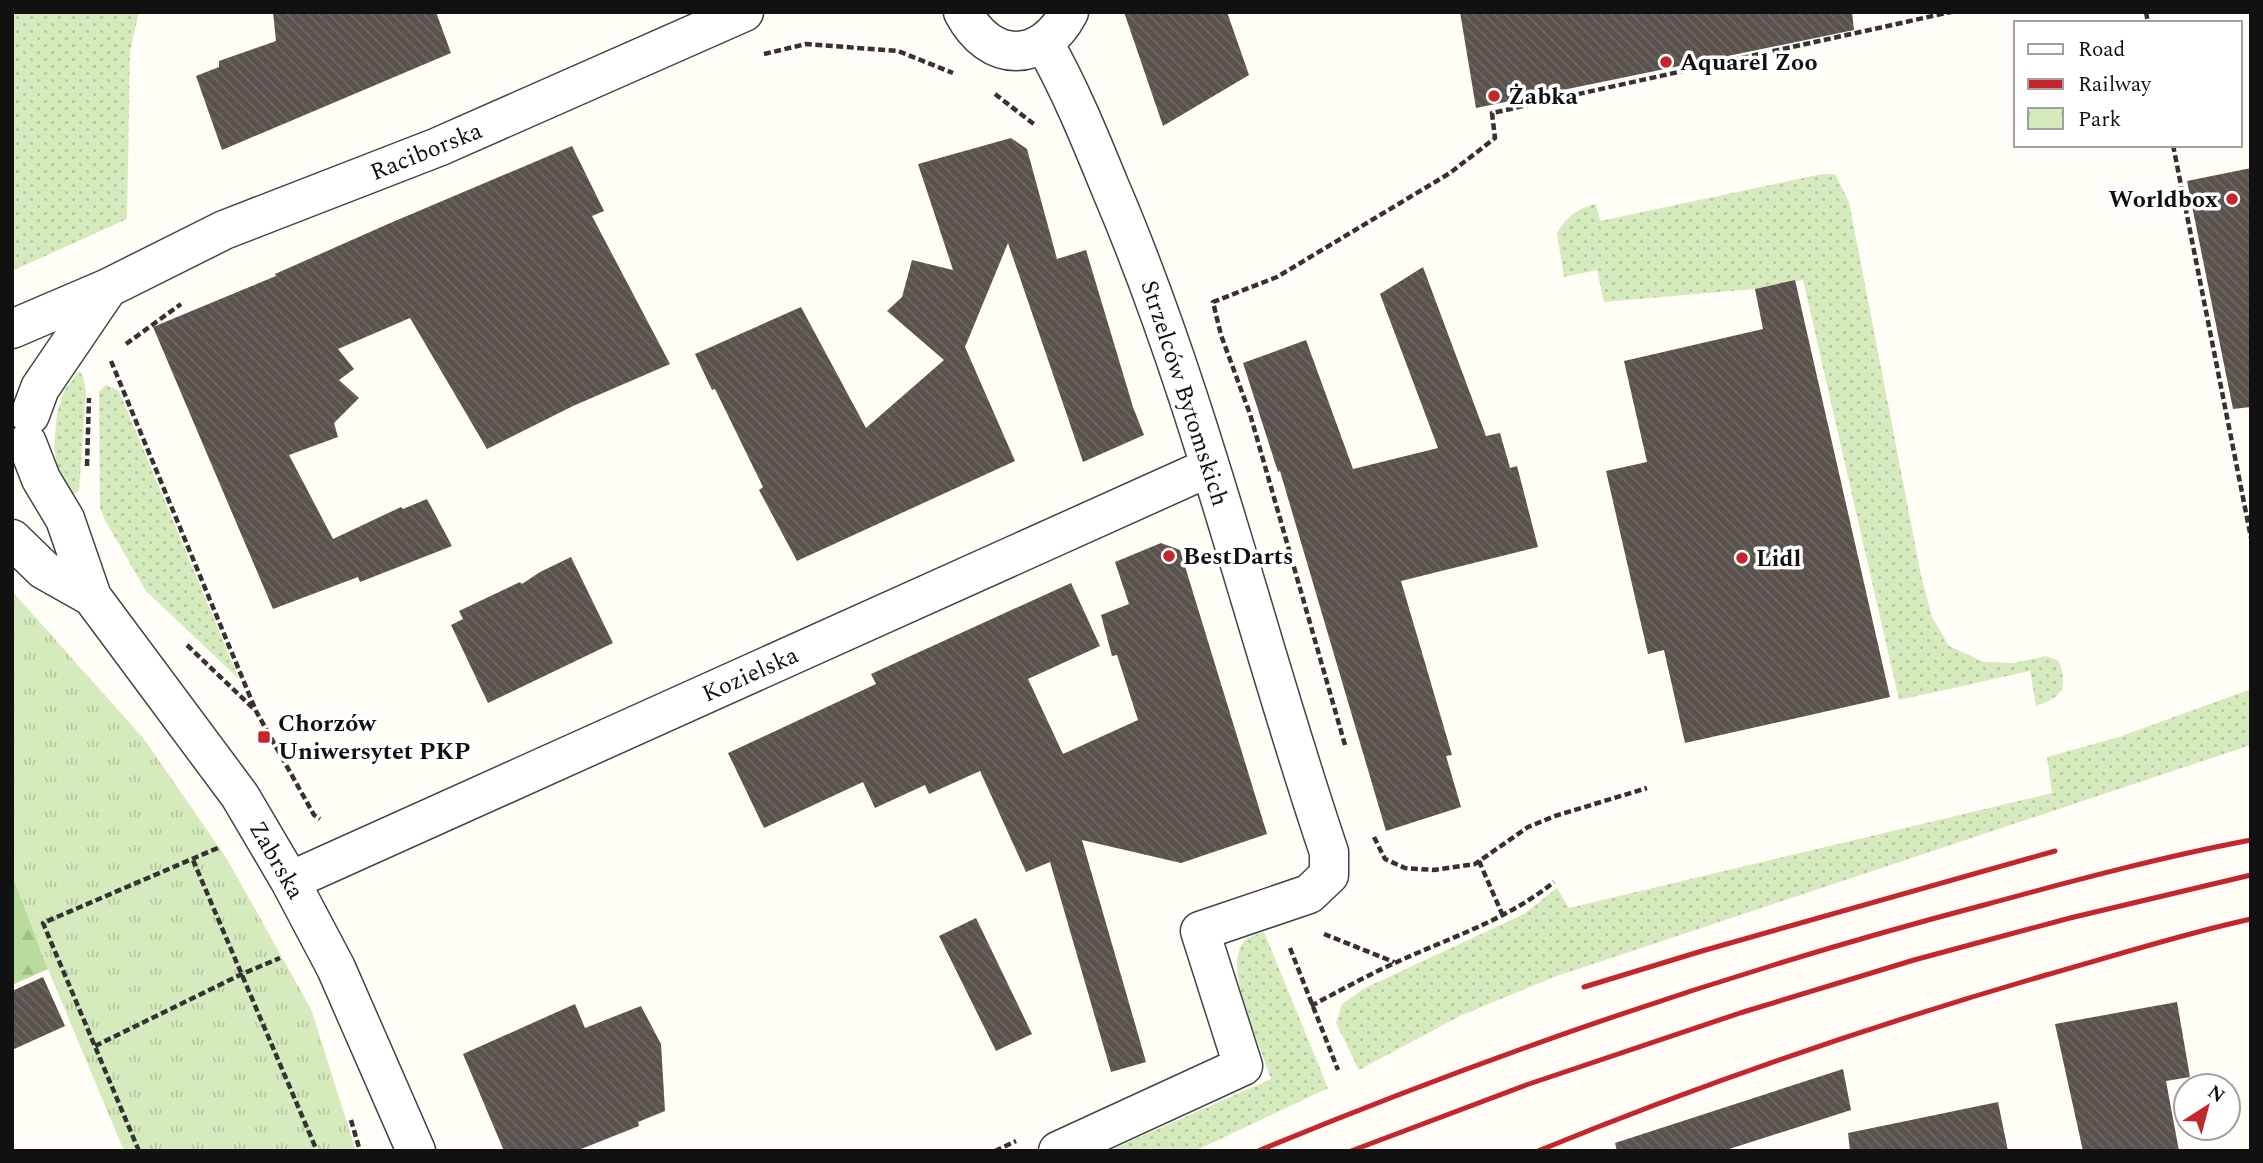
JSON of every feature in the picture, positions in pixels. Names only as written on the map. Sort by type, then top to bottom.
[{"type":"street","name":"Raciborska","points":[[12,329],[108,288],[224,230],[438,148],[744,12]]},
{"type":"street","points":[[963,12],[972,29],[987,43],[1005,50],[1025,50],[1044,43],[1059,30],[1069,12]]},
{"type":"street","name":"Strzelców Bytomskich","points":[[1044,43],[1075,104],[1142,262],[1210,467],[1329,852],[1329,876],[1309,894],[1200,931],[1242,1066],[1058,1151]]},
{"type":"street","name":"Raciborska","points":[[23,444],[40,388],[108,288]]},
{"type":"street","name":"Zabrska","points":[[12,378],[21,389],[23,444],[65,519],[92,597],[240,796],[290,881],[337,968],[416,1151]]},
{"type":"street","name":"Kozielska","points":[[290,881],[1210,467]]},
{"type":"street","name":"Zabrska","points":[[12,539],[44,570],[92,597]]},
{"type":"path","points":[[1345,747],[1250,414],[1213,302],[1277,277],[1450,173],[1495,138],[1492,113],[1951,12]]},
{"type":"path","points":[[759,55],[806,44],[898,51],[956,74]]},
{"type":"path","points":[[989,90],[1038,127]]},
{"type":"path","points":[[2173,147],[2251,538]]},
{"type":"path","points":[[120,348],[188,299]]},
{"type":"path","points":[[102,361],[109,356],[256,710],[314,816],[325,822]]},
{"type":"path","points":[[87,477],[89,387]]},
{"type":"path","points":[[178,637],[256,710]]},
{"type":"path","points":[[1371,830],[1385,859],[1405,867],[1434,870],[1479,861],[1528,827],[1647,788]]},
{"type":"path","points":[[139,1151],[43,923],[226,845]]},
{"type":"path","points":[[193,860],[317,1151]]},
{"type":"path","points":[[1479,861],[1503,916]]},
{"type":"path","points":[[1311,1006],[1395,962],[1503,916],[1532,900],[1554,882]]},
{"type":"path","points":[[1315,930],[1395,962]]},
{"type":"path","points":[[1288,942],[1338,1070]]},
{"type":"path","points":[[95,1046],[242,974],[290,954]]},
{"type":"path","points":[[995,1151],[1020,1139]]},
{"type":"green space","points":[[12,12],[139,12],[130,51],[127,219],[12,271]]},
{"type":"green space","points":[[1822,174],[1835,174],[1849,202],[1921,575],[1932,617],[1949,646],[1984,662],[2013,663],[2046,656],[2059,661],[2063,685],[2058,695],[2045,703],[2036,706],[2030,671],[1899,700],[1803,280],[1755,289],[1604,302],[1597,270],[1564,277],[1557,233],[1569,218],[1583,208],[1596,204],[1600,221]]},
{"type":"green space","points":[[79,371],[83,376],[86,391],[79,491],[70,495],[57,470],[54,446],[57,413],[65,389]]},
{"type":"green space","points":[[106,385],[119,391],[239,679],[146,591],[105,520],[100,508],[99,392]]},
{"type":"green space","points":[[12,591],[144,739],[227,859],[311,1009],[356,1151],[124,1151],[48,969],[12,874]]},
{"type":"green space","points":[[2251,689],[2251,745],[1554,977],[1460,1016],[1359,1070],[1336,1023],[1342,1004],[1365,988],[1524,914],[1557,888],[1569,908],[2052,793],[2047,757],[2119,737]]},
{"type":"green space","points":[[12,874],[48,969],[12,985]]},
{"type":"green space","points":[[1264,932],[1328,1088],[1195,1151],[1108,1151],[1271,1079],[1246,1008],[1237,969],[1238,953],[1244,941]]},
{"type":"building","points":[[273,12],[436,12],[451,53],[222,150],[196,76],[219,67],[219,61],[276,41]]},
{"type":"building","points":[[1124,12],[1227,12],[1249,75],[1163,126]]},
{"type":"building","points":[[1460,12],[1852,12],[1854,30],[1476,108]]},
{"type":"building","points":[[1011,138],[1027,149],[1057,259],[1086,250],[1133,407],[1144,435],[1083,462],[1008,243],[965,347],[1015,461],[797,561],[759,490],[763,487],[695,354],[801,307],[866,428],[944,360],[887,311],[902,297],[912,260],[953,270],[918,164]]},
{"type":"building","points":[[572,146],[604,211],[592,216],[670,364],[573,406],[487,449],[410,318],[338,349],[354,369],[339,380],[359,398],[334,423],[338,437],[289,455],[333,539],[401,507],[403,509],[427,499],[452,546],[360,582],[358,577],[273,609],[153,327]]},
{"type":"building","points":[[2251,168],[2251,407],[2233,409],[2187,181]]},
{"type":"building","points":[[1423,267],[1486,436],[1500,433],[1510,468],[1517,466],[1538,547],[1401,581],[1452,755],[1446,756],[1461,807],[1386,831],[1280,471],[1278,472],[1243,363],[1306,340],[1353,469],[1438,448],[1380,294]]},
{"type":"building","name":"Lidl","points":[[1795,280],[1890,697],[1685,743],[1664,650],[1648,654],[1606,471],[1647,462],[1624,361],[1763,329],[1755,289]]},
{"type":"building","points":[[1161,543],[1180,550],[1267,834],[1181,863],[1082,840],[1146,1062],[1111,1072],[1050,862],[1026,872],[980,771],[929,794],[925,785],[875,808],[863,782],[764,828],[728,753],[876,684],[871,674],[1071,583],[1100,646],[1028,679],[1063,754],[1138,720],[1117,655],[1112,656],[1101,615],[1129,604],[1115,562]]},
{"type":"building","points":[[571,557],[613,643],[488,703],[451,625],[463,619],[459,611],[520,582],[522,584]]},
{"type":"building","points":[[976,918],[1032,1034],[996,1051],[939,936]]},
{"type":"building","points":[[43,977],[65,1026],[12,1050],[12,991]]},
{"type":"building","points":[[2177,1002],[2189,1072],[2172,1072],[2172,1080],[2166,1081],[2172,1113],[2172,1142],[2177,1142],[2179,1151],[2083,1151],[2055,1024]]},
{"type":"building","points":[[575,1004],[585,1028],[641,1006],[661,1044],[665,1111],[638,1122],[639,1126],[576,1151],[504,1151],[463,1054]]},
{"type":"building","points":[[1843,1069],[1851,1110],[1723,1151],[1617,1151],[1615,1143]]},
{"type":"building","points":[[1998,1102],[2008,1151],[1850,1151],[1848,1133]]},
{"type":"railway","points":[[1258,1151],[1526,1047],[1800,957],[2050,887],[2251,840]]},
{"type":"railway","points":[[1584,987],[2055,851]]},
{"type":"railway","points":[[1351,1151],[1526,1085],[1740,1013],[1914,960],[2070,918],[2251,875]]},
{"type":"railway","points":[[1538,1151],[1726,1079],[1917,1014],[2174,938],[2251,919]]},
{"type":"place","name":"Aquarel Zoo","points":[[1666,62]]},
{"type":"place","name":"Żabka","points":[[1494,96]]},
{"type":"place","name":"Worldbox","points":[[2232,199]]},
{"type":"place","name":"BestDarts","points":[[1169,556]]},
{"type":"place","name":"Lidl","points":[[1742,558]]},
{"type":"place","name":"Chorzów Uniwersytet PKP","points":[[264,737]]}]
